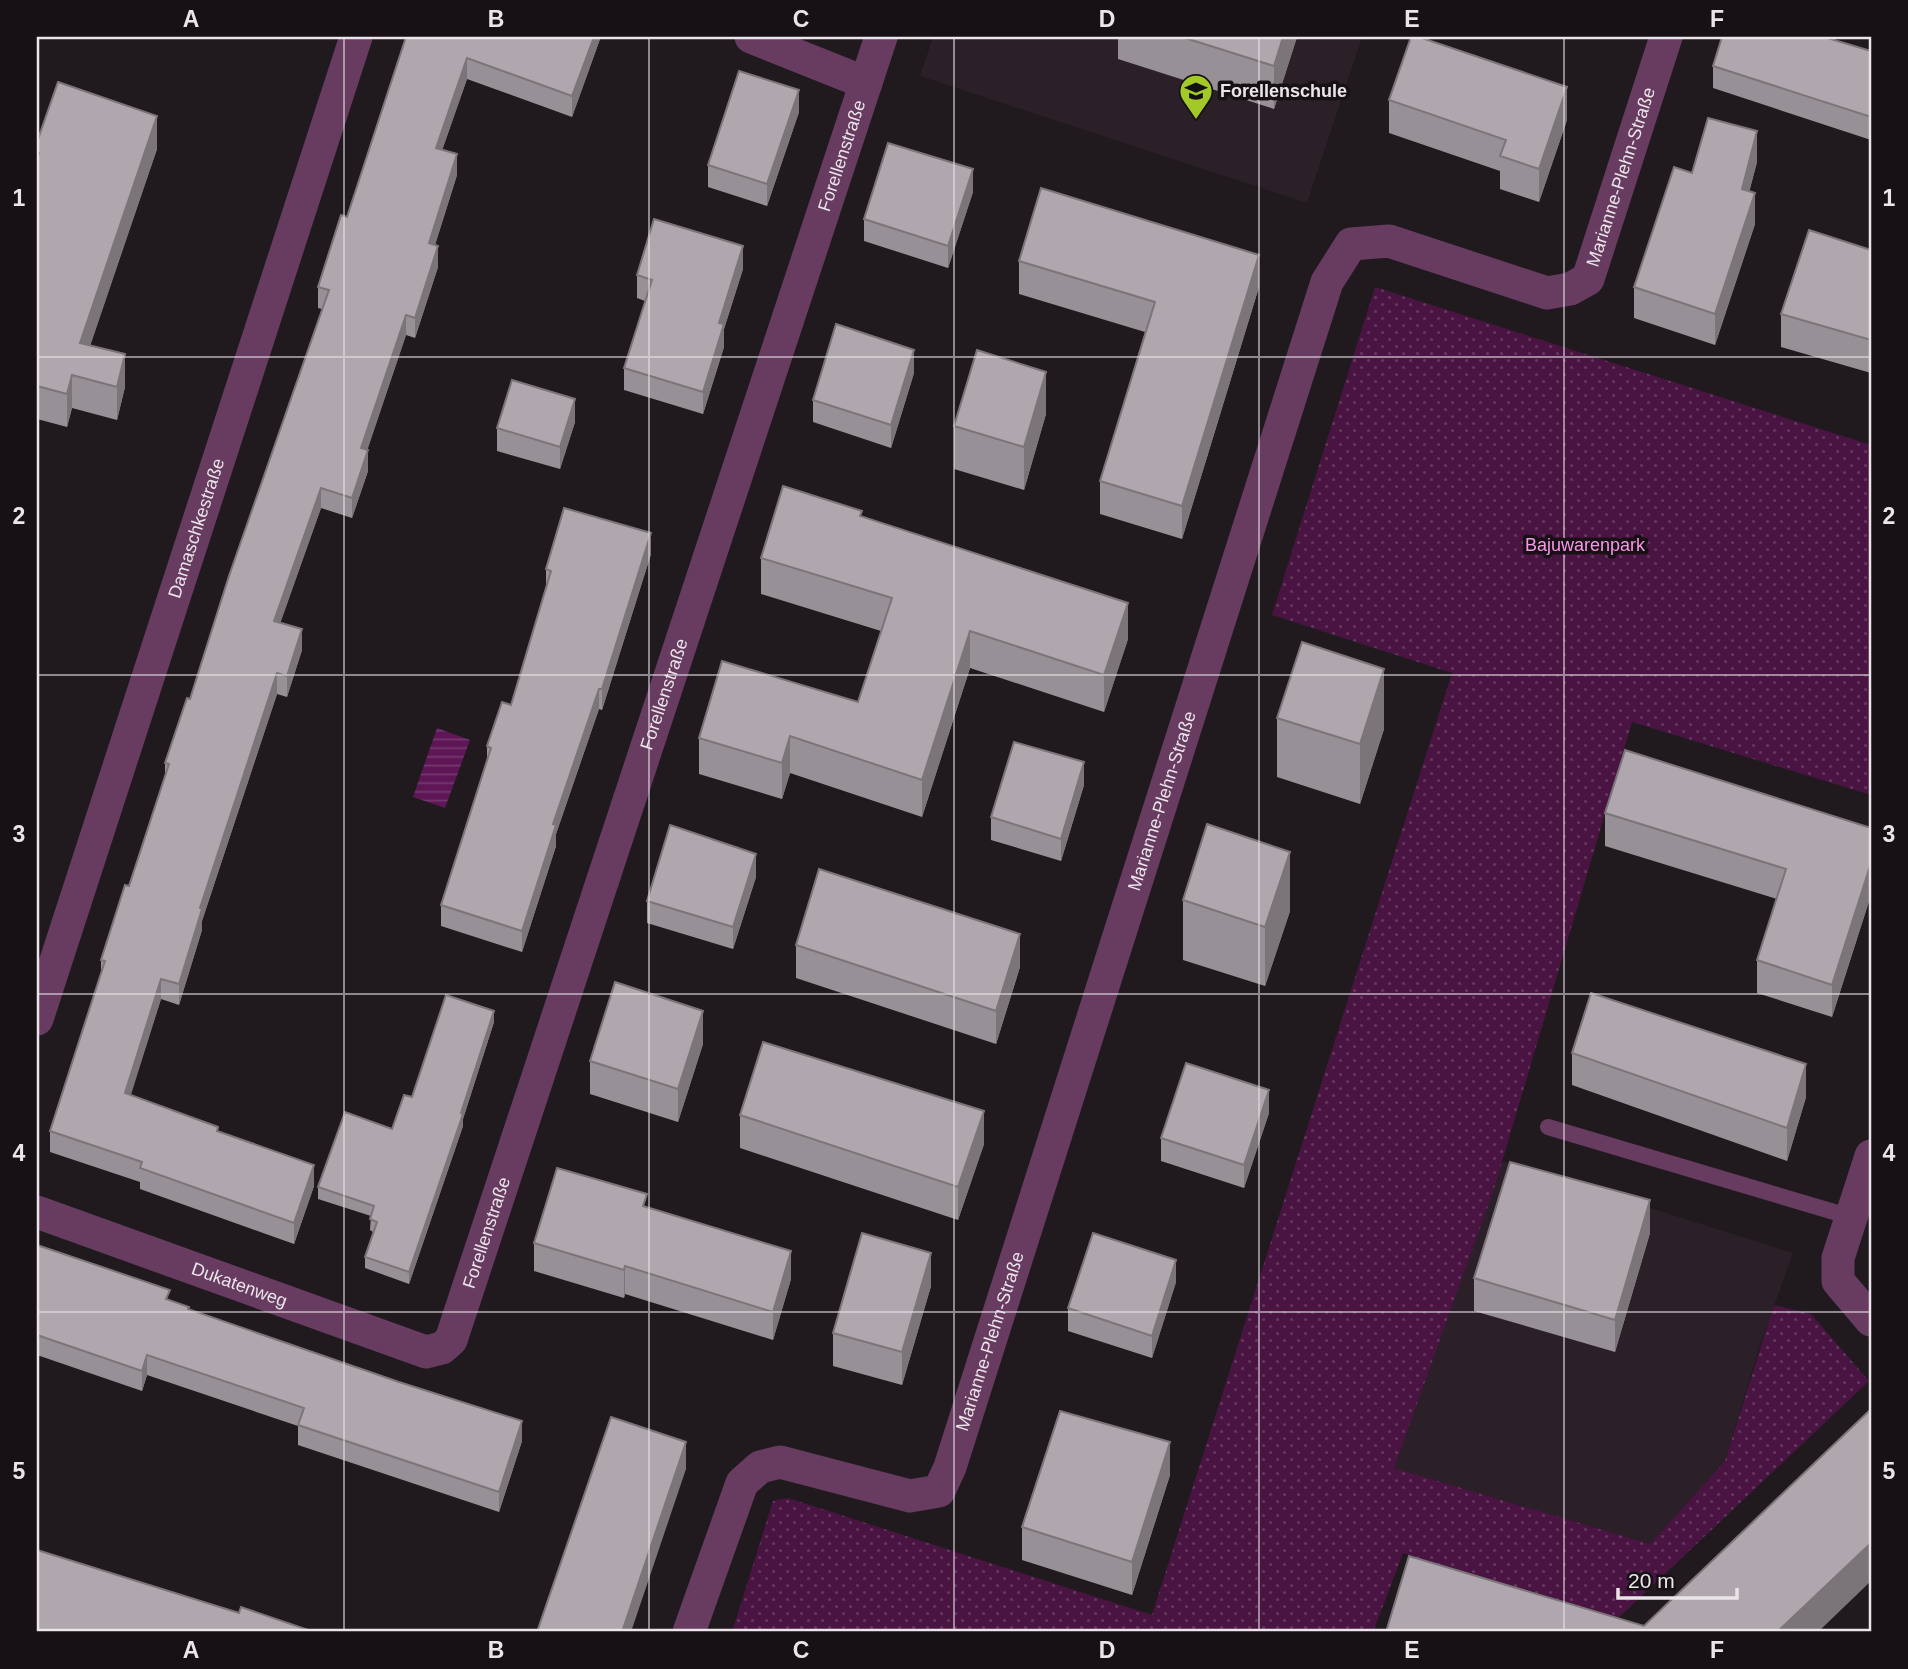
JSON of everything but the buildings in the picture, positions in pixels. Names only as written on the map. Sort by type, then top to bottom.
[{"type":"street","name":"Damaschkestraße","points":[[37,1019],[356,37]]},
{"type":"street","points":[[751,37],[866,83]]},
{"type":"street","name":"Forellenstraße","points":[[442,1348],[451,1340],[881,37]]},
{"type":"street","name":"Marianne-Plehn-Straße","points":[[689,1632],[742,1483],[760,1467],[780,1462],[910,1496],[939,1491],[950,1468],[1327,282],[1351,244],[1390,242],[1547,293],[1570,289],[1588,279],[1665,37]]},
{"type":"street","points":[[1871,1156],[1838,1258],[1838,1281],[1871,1320]]},
{"type":"street","name":"Dukatenweg","points":[[37,1212],[426,1352],[442,1348]]},
{"type":"lane","points":[[1548,1127],[1851,1217]]},
{"type":"shaded area","name":"Forellenschule","points":[[933,37],[1362,37],[1307,203],[920,76]]},
{"type":"shaded area","points":[[437,728],[470,740],[445,808],[413,797]]},
{"type":"shaded area","points":[[1502,1161],[1793,1253],[1760,1345],[1725,1461],[1650,1544],[1393,1468]]},
{"type":"green space","name":"Bajuwarenpark","points":[[1375,287],[1871,445],[1871,795],[1632,722],[1494,1189],[1394,1468],[1650,1544],[1725,1461],[1774,1305],[1811,1314],[1869,1381],[1615,1621],[1403,1553],[1373,1632],[732,1632],[773,1501],[788,1498],[1152,1615],[1452,673],[1272,615]]},
{"type":"place","name":"Forellenschule","points":[[1196,121]]}]
